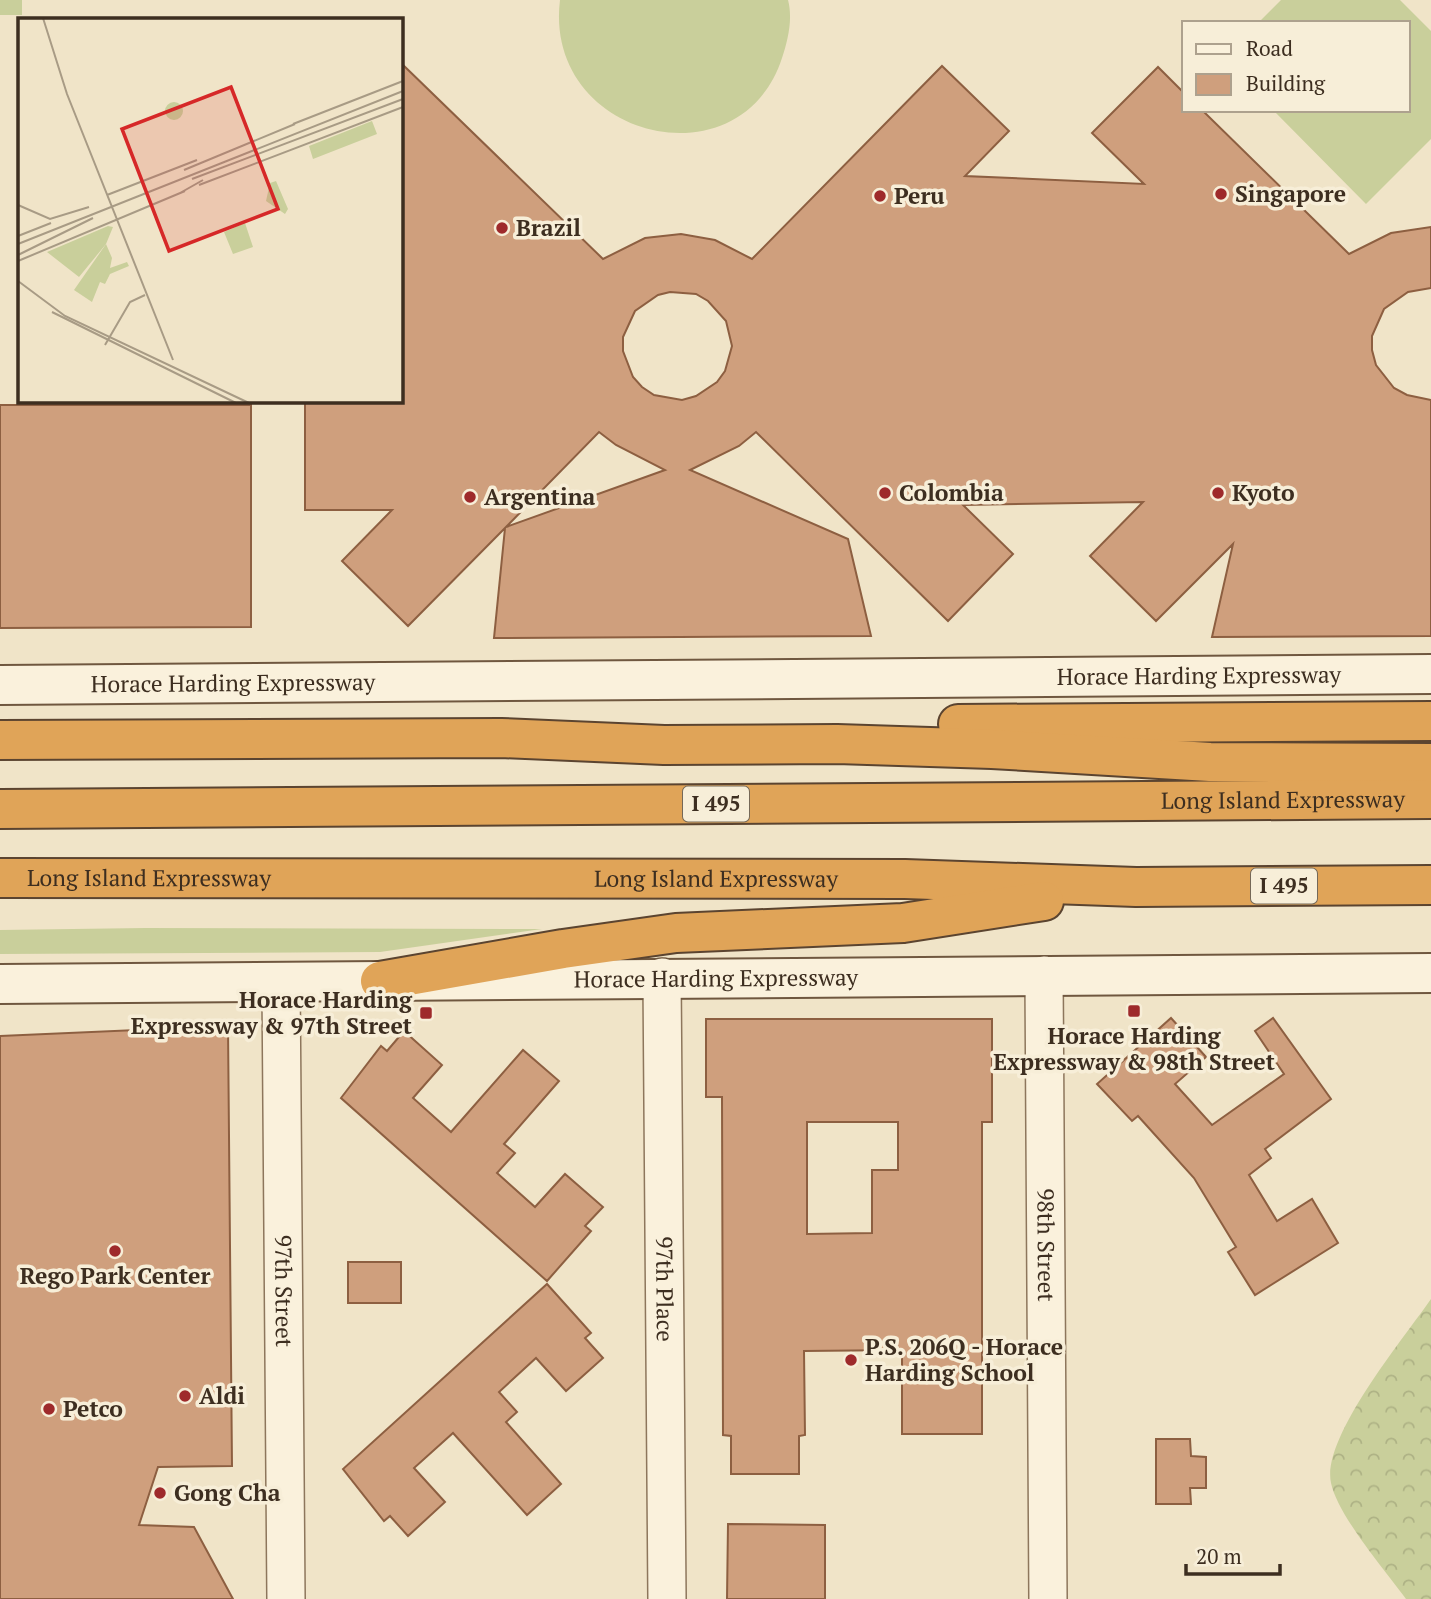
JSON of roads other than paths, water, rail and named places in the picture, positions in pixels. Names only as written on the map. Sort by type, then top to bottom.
[{"type":"highway","points":[[501,738],[662,728],[1431,721]]},
{"type":"highway","points":[[0,740],[501,738],[664,745],[837,744],[941,747],[1210,762],[1431,763]]},
{"type":"highway","name":"Long Island Expressway","points":[[0,809],[1431,799]]},
{"type":"highway","name":"Long Island Expressway","points":[[0,878],[905,879],[1136,887],[1431,885]]},
{"type":"highway","points":[[380,981],[563,949],[676,933],[903,923],[1136,887]]},
{"type":"main road","name":"Horace Harding Expressway","points":[[0,685],[1431,674]]},
{"type":"main road","name":"Horace Harding Expressway","points":[[0,984],[1431,973]]},
{"type":"street","name":"98th Street","points":[[1044,975],[1048,1599]]},
{"type":"street","name":"97th Place","points":[[662,977],[667,1599]]},
{"type":"street","name":"97th Street","points":[[282,983],[286,1599]]},
{"type":"place","name":"Singapore","points":[[1221,194]]},
{"type":"place","name":"Peru","points":[[880,196]]},
{"type":"place","name":"Brazil","points":[[502,228]]},
{"type":"place","name":"Colombia","points":[[885,493]]},
{"type":"place","name":"Kyoto","points":[[1218,493]]},
{"type":"place","name":"Argentina","points":[[470,497]]},
{"type":"place","name":"Horace Harding Expressway & 98th Street","points":[[1134,1011]]},
{"type":"place","name":"Horace Harding Expressway & 97th Street","points":[[426,1013]]},
{"type":"place","name":"Rego Park Center","points":[[115,1251]]},
{"type":"place","name":"P.S. 206Q - Horace Harding School","points":[[851,1360]]},
{"type":"place","name":"Aldi","points":[[185,1396]]},
{"type":"place","name":"Petco","points":[[49,1409]]},
{"type":"place","name":"Gong Cha","points":[[160,1493]]}]
